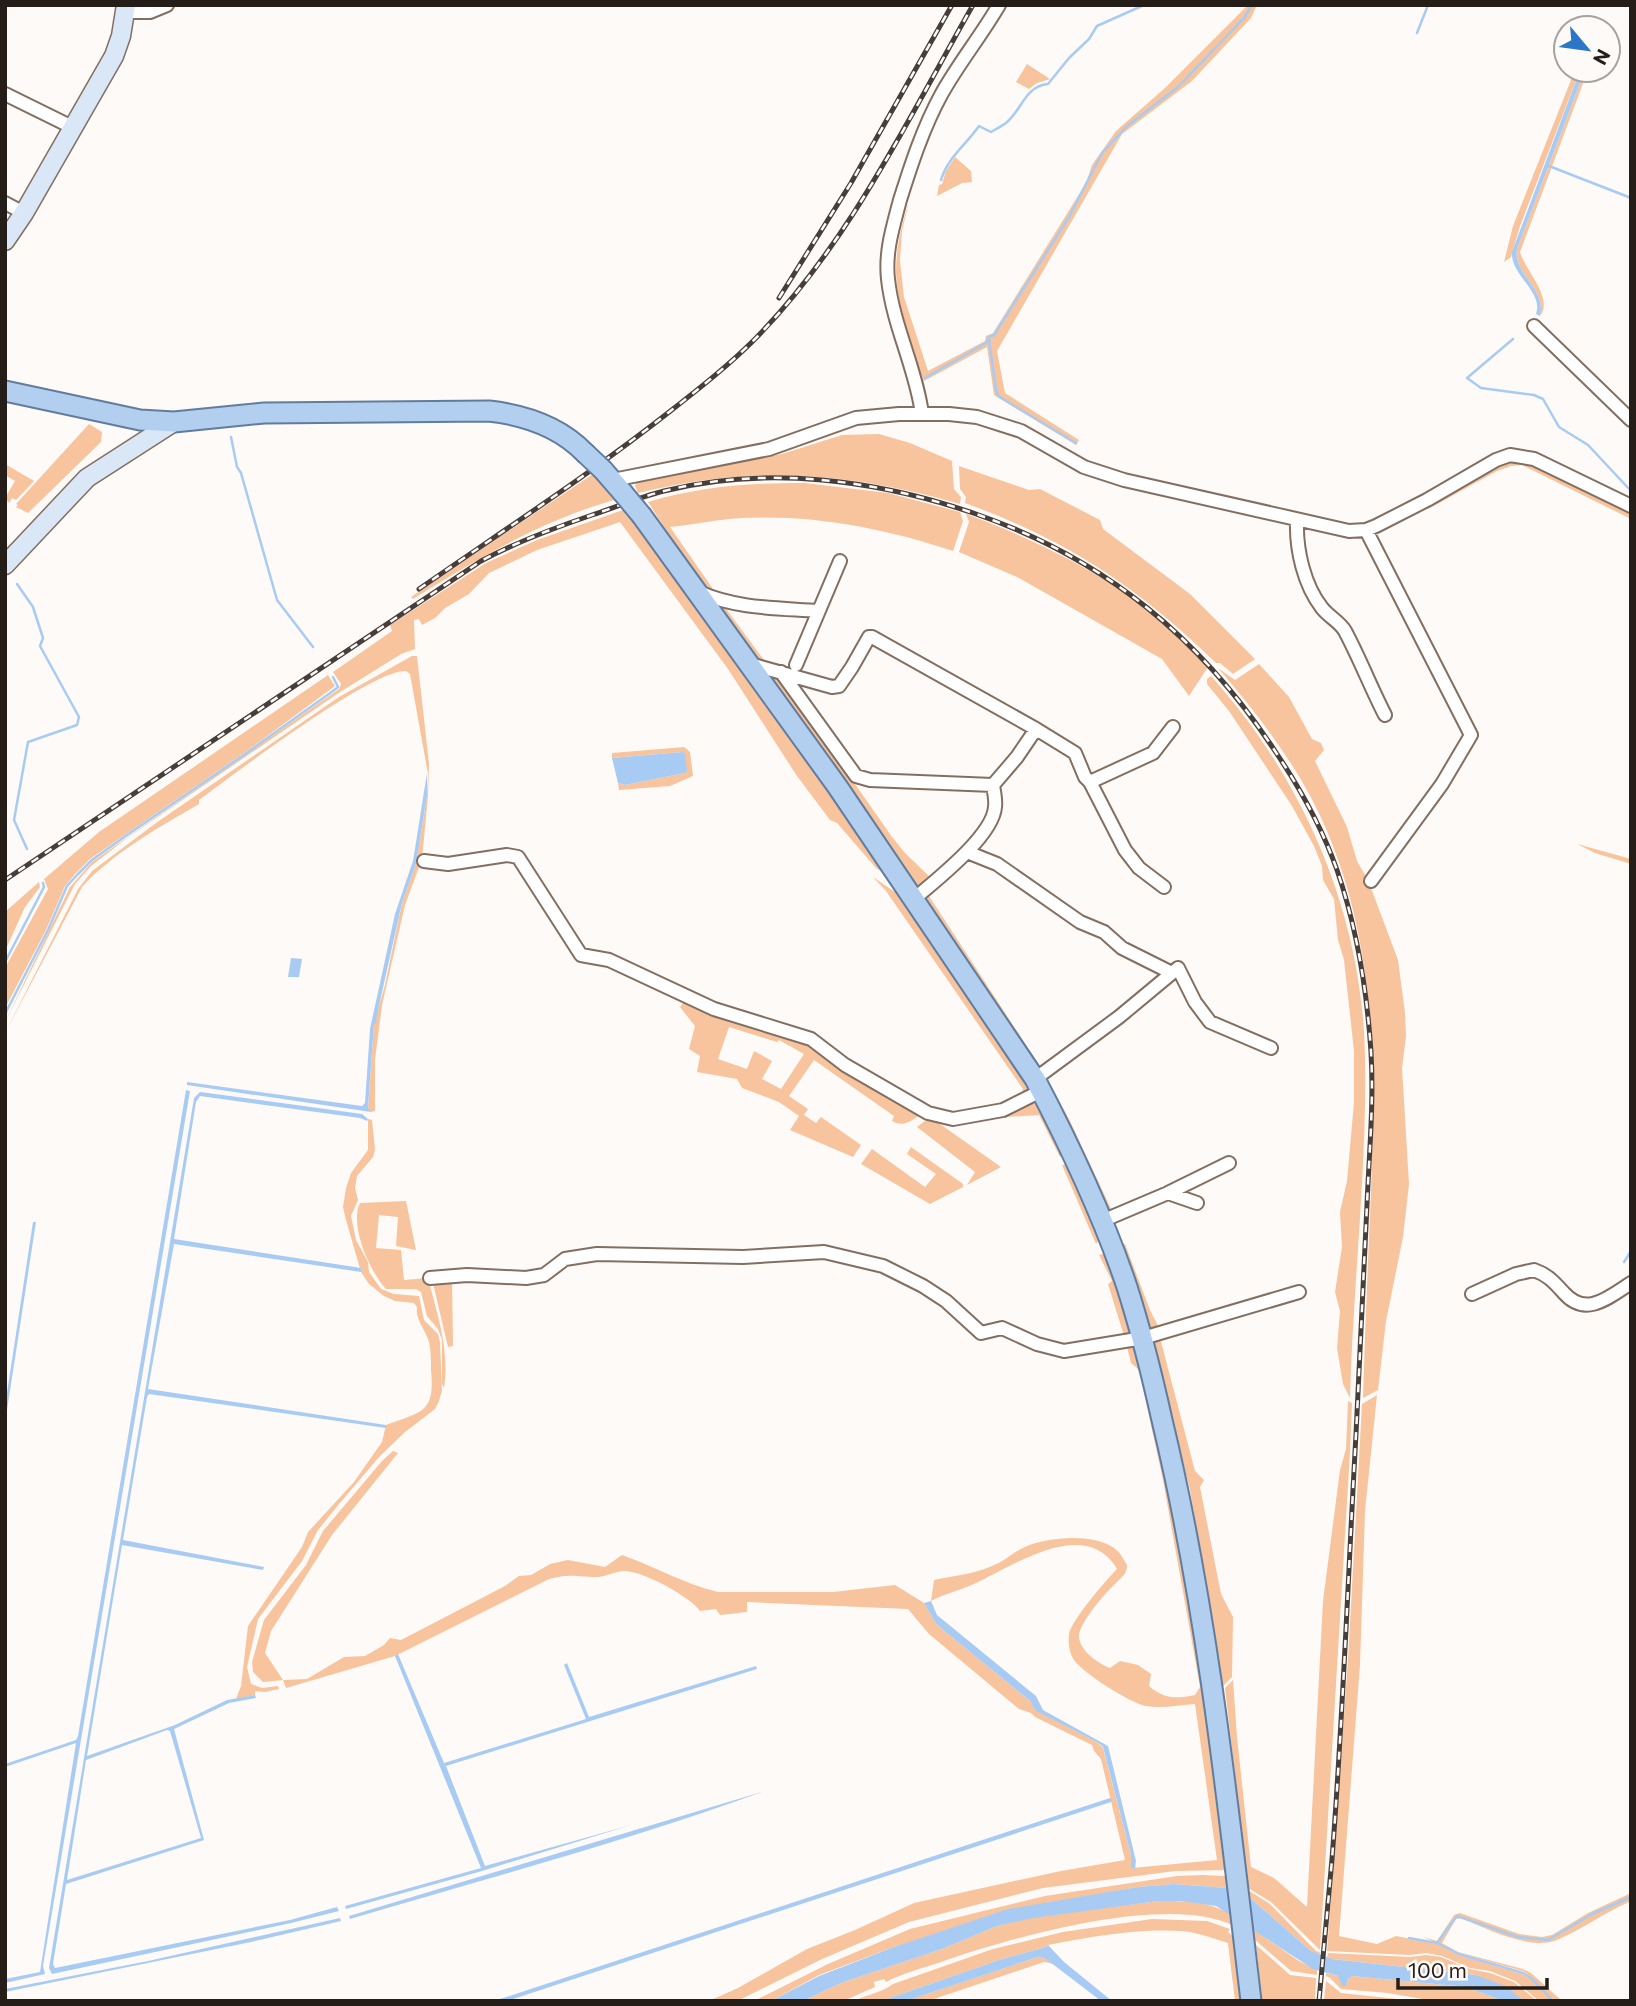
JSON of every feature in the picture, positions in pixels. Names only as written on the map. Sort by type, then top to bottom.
[{"type":"main road","points":[[5,241],[114,57],[126,8]]},
{"type":"main road","points":[[5,391],[140,420],[174,422],[264,414],[489,411],[514,414],[565,436],[613,481],[642,516],[750,664],[914,899],[1038,1085],[1102,1222],[1143,1338],[1177,1479],[1221,1738],[1251,2001]]},
{"type":"main road","points":[[7,561],[87,478],[174,422]]},
{"type":"street","points":[[126,8],[150,12],[167,5]]},
{"type":"street","points":[[922,414],[916,381],[905,353],[891,299],[888,241],[925,129],[940,96],[999,5]]},
{"type":"street","points":[[5,94],[74,128]]},
{"type":"street","points":[[5,203],[24,213]]},
{"type":"street","points":[[1534,326],[1631,420]]},
{"type":"street","points":[[613,481],[769,449],[856,418],[922,414],[977,417],[1043,442],[1084,467],[1100,473],[1349,531],[1366,530],[1510,455],[1534,459],[1631,506]]},
{"type":"street","points":[[1297,521],[1301,557],[1313,594],[1325,611],[1344,628],[1385,715]]},
{"type":"street","points":[[1366,530],[1471,736],[1442,784],[1371,881]]},
{"type":"street","points":[[796,664],[840,561]]},
{"type":"street","points":[[696,590],[729,603],[818,611]]},
{"type":"street","points":[[750,664],[832,687],[839,686],[872,636],[1075,753],[1085,777],[1125,850],[1139,868],[1164,887]]},
{"type":"street","points":[[780,672],[856,776],[870,780],[993,785]]},
{"type":"street","points":[[1090,782],[1153,752],[1173,727]]},
{"type":"street","points":[[914,899],[967,852],[987,826],[996,809],[993,785],[1036,729]]},
{"type":"street","points":[[967,852],[997,864],[1080,922],[1104,932],[1122,948],[1172,973]]},
{"type":"street","points":[[425,861],[448,864],[507,855],[518,857],[581,955],[609,960],[714,1009],[811,1039],[845,1065],[928,1113],[953,1119],[1003,1110],[1038,1085],[1178,968],[1195,1002],[1209,1022],[1271,1048]]},
{"type":"street","points":[[1102,1222],[1229,1163]]},
{"type":"street","points":[[1168,1193],[1197,1203]]},
{"type":"street","points":[[430,1278],[467,1275],[526,1278],[544,1275],[565,1259],[597,1254],[743,1257],[824,1252],[883,1266],[923,1286],[946,1301],[981,1333],[1002,1328],[1037,1344],[1064,1351],[1143,1338],[1299,1292]]},
{"type":"street","points":[[1472,1294],[1516,1274],[1534,1270],[1553,1279],[1566,1296],[1576,1303],[1590,1306],[1601,1303],[1631,1283]]},
{"type":"shaded area","points":[[1248,5],[1257,5],[1251,18],[1192,81],[1122,134],[997,351],[1005,393],[1079,440],[1076,445],[994,395],[987,347],[924,381],[906,327],[897,285],[898,244],[909,202],[902,231],[900,261],[904,297],[928,371],[985,341],[986,336],[993,333],[1086,183],[1092,165],[1116,131],[1165,88]]},
{"type":"shaded area","points":[[1027,64],[1050,79],[1029,89],[1016,82]]},
{"type":"shaded area","points":[[1569,84],[1575,84],[1520,226],[1511,257],[1504,262],[1513,226]]},
{"type":"shaded area","points":[[1580,84],[1583,84],[1520,252],[1541,293],[1543,309],[1540,316],[1539,298],[1520,266],[1517,249]]},
{"type":"shaded area","points":[[955,157],[971,171],[972,182],[962,183],[937,196],[939,185],[942,184]]},
{"type":"shaded area","points":[[89,424],[102,432],[101,442],[28,513],[16,507],[16,504]]},
{"type":"shaded area","points":[[879,434],[910,443],[952,461],[954,489],[961,497],[960,504],[879,485],[800,476],[720,478],[638,493],[635,486],[637,482],[782,454],[842,435]]},
{"type":"shaded area","points":[[1514,460],[1534,464],[1631,512],[1631,519],[1522,465],[1497,471],[1432,507],[1433,502],[1472,478]]},
{"type":"shaded area","points":[[5,464],[34,481],[16,500],[12,498],[9,503],[5,498],[15,481],[5,475]]},
{"type":"shaded area","points":[[959,466],[1029,490],[1040,489],[1100,520],[1103,529],[1190,594],[1255,659],[1233,674],[1220,663],[1216,663],[1158,611],[1100,568],[1036,533],[965,503],[966,497],[960,489]]},
{"type":"shaded area","points":[[593,474],[618,499],[563,518],[511,541],[413,599],[411,597]]},
{"type":"shaded area","points":[[805,483],[888,493],[960,512],[963,521],[953,551],[898,535],[814,520],[729,519],[670,527],[713,589],[728,600],[703,588],[648,502],[726,486]]},
{"type":"shaded area","points":[[626,509],[735,655],[890,877],[876,868],[837,823],[830,820],[797,776],[728,669],[620,522],[537,550],[489,573],[469,594],[445,608],[435,618],[422,625],[419,619],[414,620],[415,649],[401,654],[337,694],[127,838],[91,866],[75,884],[5,1022],[70,887],[92,862],[339,689],[341,684],[333,672],[392,631],[390,625],[486,563],[537,540]]},
{"type":"shaded area","points":[[966,514],[1064,557],[1129,595],[1158,617],[1185,641],[1208,667],[1189,696],[1162,659],[1019,578],[959,552],[969,522]]},
{"type":"shaded area","points":[[714,602],[724,606],[766,663],[761,663]]},
{"type":"shaded area","points":[[412,656],[417,656],[429,764],[428,796],[422,859],[405,905],[382,1005],[375,1060],[375,1111],[368,1109],[374,1023],[402,903],[416,864],[427,796],[428,774],[410,674],[406,671],[389,675],[335,704],[241,769],[199,800],[199,804],[137,841],[95,874],[82,887],[5,1033],[78,889],[92,871],[156,823],[339,697]]},
{"type":"shaded area","points":[[1259,664],[1289,697],[1312,739],[1321,743],[1324,750],[1315,761],[1347,827],[1357,861],[1368,880],[1398,960],[1405,1013],[1406,1036],[1402,1068],[1409,1184],[1403,1237],[1386,1321],[1378,1390],[1363,1398],[1373,1100],[1364,964],[1343,875],[1317,809],[1279,745],[1218,668],[1235,680]]},
{"type":"shaded area","points":[[767,673],[779,675],[892,837],[932,879],[919,892],[867,814]]},
{"type":"shaded area","points":[[328,675],[335,686],[244,753],[90,859],[76,873],[65,886],[46,930],[5,1008],[5,968],[48,889],[44,879],[99,832]]},
{"type":"shaded area","points":[[1211,676],[1245,717],[1301,806],[1340,902],[1353,953],[1362,1005],[1365,1100],[1350,1398],[1343,1384],[1337,1348],[1340,1311],[1335,1292],[1342,1247],[1340,1212],[1347,1181],[1354,1102],[1354,1051],[1334,899],[1323,880],[1322,866],[1314,846],[1292,806],[1229,711],[1207,684],[1207,679]]},
{"type":"shaded area","points":[[684,747],[690,752],[693,776],[670,786],[619,790],[618,783],[625,785],[685,773],[681,752],[612,758],[612,753]]},
{"type":"shaded area","points":[[1577,844],[1631,859],[1631,864],[1595,853]]},
{"type":"shaded area","points":[[873,877],[895,892],[1031,1090],[1025,1097],[995,1109],[954,1116],[999,1106],[1021,1095],[1023,1089],[886,891]]},
{"type":"shaded area","points":[[39,882],[40,887],[25,907],[5,951],[5,912]]},
{"type":"shaded area","points":[[927,893],[1041,1068],[1038,1070],[923,895]]},
{"type":"shaded area","points":[[686,999],[810,1041],[923,1113],[904,1123],[896,1123],[892,1121],[894,1116],[814,1060],[789,1096],[808,1109],[804,1115],[816,1123],[821,1117],[861,1145],[853,1157],[790,1130],[799,1116],[779,1102],[742,1088],[737,1079],[697,1072],[700,1056],[689,1049],[695,1026],[680,1007]],"holes":[[[729,1027],[777,1042],[779,1040],[804,1054],[781,1089],[762,1079],[772,1061],[754,1051],[747,1069],[718,1059]]]},
{"type":"shaded area","points":[[1045,1075],[1113,1213],[1109,1215],[1042,1077]]},
{"type":"shaded area","points":[[1033,1103],[1038,1105],[1063,1153],[1060,1157],[1039,1115],[974,1119]]},
{"type":"shaded area","points":[[930,1117],[1001,1167],[967,1185],[975,1172],[917,1127]]},
{"type":"shaded area","points":[[368,1119],[372,1120],[375,1149],[373,1157],[357,1176],[355,1188],[358,1200],[351,1216],[356,1240],[368,1262],[369,1272],[381,1289],[394,1294],[419,1296],[424,1320],[438,1334],[440,1342],[442,1390],[435,1409],[379,1457],[318,1530],[302,1561],[258,1619],[247,1667],[251,1684],[262,1688],[278,1686],[279,1689],[255,1691],[255,1695],[236,1699],[241,1686],[248,1626],[302,1547],[308,1532],[354,1482],[382,1442],[386,1425],[418,1413],[428,1403],[431,1395],[430,1345],[417,1307],[414,1303],[395,1301],[384,1296],[369,1284],[361,1272],[343,1207],[351,1173],[368,1150]]},
{"type":"shaded area","points":[[911,1147],[963,1184],[963,1187],[930,1204],[861,1164],[872,1149],[925,1187],[936,1174],[907,1154]]},
{"type":"shaded area","points":[[1069,1164],[1102,1236],[1096,1244],[1062,1165]]},
{"type":"shaded area","points":[[406,1201],[416,1250],[396,1246],[398,1217],[379,1215],[376,1248],[401,1250],[404,1280],[428,1278],[444,1346],[444,1388],[442,1340],[438,1329],[427,1316],[421,1292],[416,1289],[386,1289],[368,1260],[359,1235],[357,1212],[360,1203]]},
{"type":"shaded area","points":[[1125,1244],[1159,1328],[1150,1331],[1120,1246]]},
{"type":"shaded area","points":[[1107,1253],[1134,1337],[1125,1339],[1108,1284],[1112,1281],[1099,1255]]},
{"type":"shaded area","points":[[432,1279],[452,1279],[453,1346],[448,1347]]},
{"type":"shaded area","points":[[1160,1338],[1195,1471],[1204,1480],[1200,1487],[1221,1594],[1233,1617],[1232,1677],[1223,1686],[1190,1490],[1153,1339]]},
{"type":"shaded area","points":[[1135,1342],[1145,1377],[1191,1599],[1228,1870],[1175,1871],[1043,1888],[909,1922],[822,1959],[737,2001],[709,2001],[738,1988],[807,1949],[914,1903],[1125,1860],[1101,1759],[1092,1745],[1019,1709],[929,1634],[908,1609],[747,1602],[747,1612],[720,1615],[716,1609],[700,1611],[665,1585],[624,1571],[600,1577],[569,1576],[549,1579],[395,1656],[286,1688],[283,1680],[307,1679],[344,1657],[365,1656],[384,1645],[390,1638],[401,1640],[505,1586],[519,1576],[531,1575],[550,1564],[568,1560],[605,1567],[622,1555],[718,1592],[833,1592],[895,1585],[924,1603],[936,1624],[1030,1701],[1037,1711],[1097,1742],[1103,1748],[1132,1868],[1217,1860],[1195,1704],[1158,1707],[1139,1704],[1119,1694],[1079,1666],[1071,1654],[1071,1628],[1117,1569],[1104,1554],[1087,1546],[1069,1545],[1049,1549],[931,1601],[934,1580],[985,1569],[1034,1544],[1070,1538],[1105,1543],[1118,1552],[1127,1568],[1124,1575],[1087,1617],[1079,1638],[1083,1648],[1110,1668],[1120,1661],[1138,1665],[1151,1674],[1149,1686],[1165,1696],[1195,1695],[1200,1687],[1163,1480],[1139,1370],[1131,1363],[1126,1343]]},
{"type":"shaded area","points":[[1377,1395],[1365,1511],[1360,1665],[1339,1936],[1377,1944],[1396,1936],[1437,1944],[1459,1955],[1522,1974],[1532,1980],[1552,2001],[1539,2001],[1515,1981],[1490,1971],[1470,1968],[1442,1956],[1426,1953],[1410,1955],[1327,1951],[1348,1660],[1362,1404]]},
{"type":"shaded area","points":[[1348,1401],[1352,1403],[1350,1452],[1320,1950],[1271,1902],[1248,1888],[1225,1688],[1233,1680],[1251,1867],[1274,1878],[1307,1907],[1323,1601],[1340,1470],[1346,1449]]},
{"type":"shaded area","points":[[393,1451],[398,1453],[332,1535],[271,1631],[265,1653],[283,1680],[263,1682],[253,1672],[252,1662],[264,1620],[306,1565],[323,1531],[382,1461]]},
{"type":"shaded area","points":[[1177,1876],[1225,1876],[1228,1888],[1174,1884],[1138,1887],[1063,1901],[894,1947],[819,1975],[771,2001],[754,2001],[828,1964],[910,1929],[1045,1896]]},
{"type":"shaded area","points":[[1248,1890],[1270,1904],[1320,1952],[1319,1955],[1249,1897]]},
{"type":"shaded area","points":[[1631,1893],[1631,1901],[1567,1936],[1547,1943],[1522,1941],[1462,1918],[1456,1919],[1442,1943],[1458,1952],[1523,1969],[1562,2001],[1546,1994],[1523,1971],[1459,1953],[1423,1937],[1437,1941],[1454,1915],[1460,1913],[1519,1934],[1542,1937],[1552,1935],[1588,1913]]},
{"type":"shaded area","points":[[1159,1901],[1215,1907],[1233,1916],[1234,1926],[1205,1917],[1170,1914],[1088,1922],[1006,1941],[886,1982],[884,1979],[874,1982],[875,1987],[843,2001],[803,2001],[841,1983],[942,1949],[997,1926],[1033,1917]]},
{"type":"shaded area","points":[[1152,1919],[1207,1921],[1230,1929],[1228,1932],[1236,1939],[1244,2001],[1235,2001],[1228,1943],[1204,1935],[1165,1930],[1114,1934],[1048,1945],[881,2001],[854,2001],[893,1984],[993,1949],[1063,1932]]},
{"type":"shaded area","points":[[1254,1930],[1317,1970],[1317,1975],[1291,1971],[1254,1939]]},
{"type":"shaded area","points":[[1256,1945],[1290,1975],[1316,1978],[1315,2001],[1262,2001]]},
{"type":"shaded area","points":[[1328,1953],[1441,1957],[1514,1982],[1537,2001],[1524,2001],[1476,1975],[1332,1959],[1327,1958]]},
{"type":"shaded area","points":[[1038,1957],[1054,1964],[1044,1962],[928,2001],[906,2001]]},
{"type":"shaded area","points":[[1326,1973],[1338,1976],[1346,1986],[1352,1976],[1466,1987],[1503,2001],[1434,2001],[1341,1989]]},
{"type":"shaded area","points":[[1326,1981],[1341,1993],[1416,2001],[1324,2001]]},
{"type":"water","points":[[1575,84],[1580,84],[1517,249],[1520,266],[1539,298],[1540,316],[1536,314],[1535,298],[1516,268],[1512,252]]},
{"type":"water","points":[[682,752],[685,754],[685,773],[625,785],[618,783],[612,758]]},
{"type":"water","points":[[427,773],[427,796],[416,864],[402,903],[377,1022],[374,1024],[368,1108],[371,1112],[187,1085],[187,1082],[362,1106],[365,1103],[370,1029],[395,914],[413,861]]},
{"type":"water","points":[[291,958],[302,959],[299,977],[288,977]]},
{"type":"water","points":[[186,1090],[190,1091],[43,1966],[45,1974],[5,1983],[5,1979],[40,1972],[76,1743],[5,1767],[5,1764],[76,1740],[78,1736]]},
{"type":"water","points":[[200,1092],[362,1114],[368,1119],[367,1121],[200,1096],[196,1102],[174,1239],[361,1268],[361,1272],[174,1244],[148,1389],[386,1425],[386,1428],[149,1394],[147,1397],[123,1540],[264,1567],[263,1570],[122,1545],[87,1756],[175,1725],[227,1700],[255,1695],[256,1698],[229,1703],[174,1729],[204,1840],[66,1884],[53,1964],[55,1968],[290,1920],[337,1907],[339,1911],[52,1974],[49,1968],[194,1098]],"holes":[[[170,1731],[201,1838],[67,1880],[86,1760]]]},
{"type":"water","points":[[33,1222],[36,1222],[5,1423],[5,1406]]},
{"type":"water","points":[[931,1601],[937,1615],[1036,1696],[1043,1710],[1108,1746],[1136,1861],[1135,1869],[1131,1868],[1131,1855],[1103,1747],[1036,1711],[1030,1701],[936,1624],[924,1603]]},
{"type":"water","points":[[398,1654],[444,1763],[586,1719],[564,1665],[567,1663],[589,1717],[756,1666],[757,1669],[446,1766],[485,1866],[631,1825],[346,1909],[345,1906],[481,1868],[395,1656]]},
{"type":"water","points":[[765,1791],[558,1858],[350,1919],[349,1916]]},
{"type":"water","points":[[1110,1798],[1111,1802],[507,2001],[494,2001]]},
{"type":"water","points":[[1174,1884],[1228,1888],[1249,1897],[1311,1951],[1332,1959],[1476,1975],[1505,1986],[1524,2001],[1503,2001],[1466,1987],[1352,1976],[1346,1986],[1342,1986],[1338,1976],[1313,1969],[1216,1906],[1159,1901],[1033,1918],[997,1926],[942,1949],[841,1983],[803,2001],[771,2001],[819,1976],[894,1947],[1008,1909],[1138,1887]]},
{"type":"water","points":[[340,1918],[341,1921],[251,1942],[5,1992],[5,1989],[148,1961]]},
{"type":"water","points":[[1048,1945],[1064,1962],[1112,2001],[1101,2001],[1046,1959],[1038,1957],[906,2001],[881,2001],[1002,1959]]},
{"type":"waterway","points":[[941,180],[953,158],[979,126],[991,132],[1006,123],[1034,89],[1048,84],[1089,39],[1097,26],[1144,5]]},
{"type":"waterway","points":[[925,378],[986,343],[989,337],[994,335],[1069,217],[1102,153],[1127,126],[1178,87],[1244,18],[1252,5]]},
{"type":"waterway","points":[[1417,33],[1428,5]]},
{"type":"waterway","points":[[1549,166],[1631,198]]},
{"type":"waterway","points":[[1513,339],[1467,378],[1481,388],[1534,395],[1543,399],[1559,427],[1588,445],[1631,491]]},
{"type":"waterway","points":[[989,340],[998,396],[1076,443]]},
{"type":"waterway","points":[[231,437],[237,467],[241,473],[277,600],[313,647]]},
{"type":"waterway","points":[[17,584],[33,607],[43,638],[40,646],[79,717],[77,725],[28,742],[14,820],[27,849]]},
{"type":"waterway","points":[[5,1014],[67,886],[78,874],[92,860],[333,691],[338,687],[333,677]]},
{"type":"waterway","points":[[5,962],[44,887],[43,883]]},
{"type":"waterway","points":[[1624,1262],[1631,1251]]},
{"type":"waterway","points":[[1437,1943],[1457,1916],[1518,1937],[1548,1940],[1592,1914],[1631,1897]]},
{"type":"waterway","points":[[1409,1938],[1437,1943],[1459,1954],[1523,1973],[1553,2001]]},
{"type":"railway","points":[[779,298],[851,183],[952,5]]},
{"type":"railway","points":[[419,589],[642,433],[715,376],[754,340],[788,303],[847,223],[973,5]]},
{"type":"railway","points":[[5,880],[481,561],[549,530],[664,491],[703,483],[782,478],[822,480],[900,492],[976,514],[1023,533],[1067,554],[1109,579],[1147,608],[1183,639],[1217,674],[1277,754],[1303,796],[1325,840],[1344,892],[1360,960],[1367,1006],[1372,1071],[1371,1129],[1339,1753],[1319,2001]]}]
